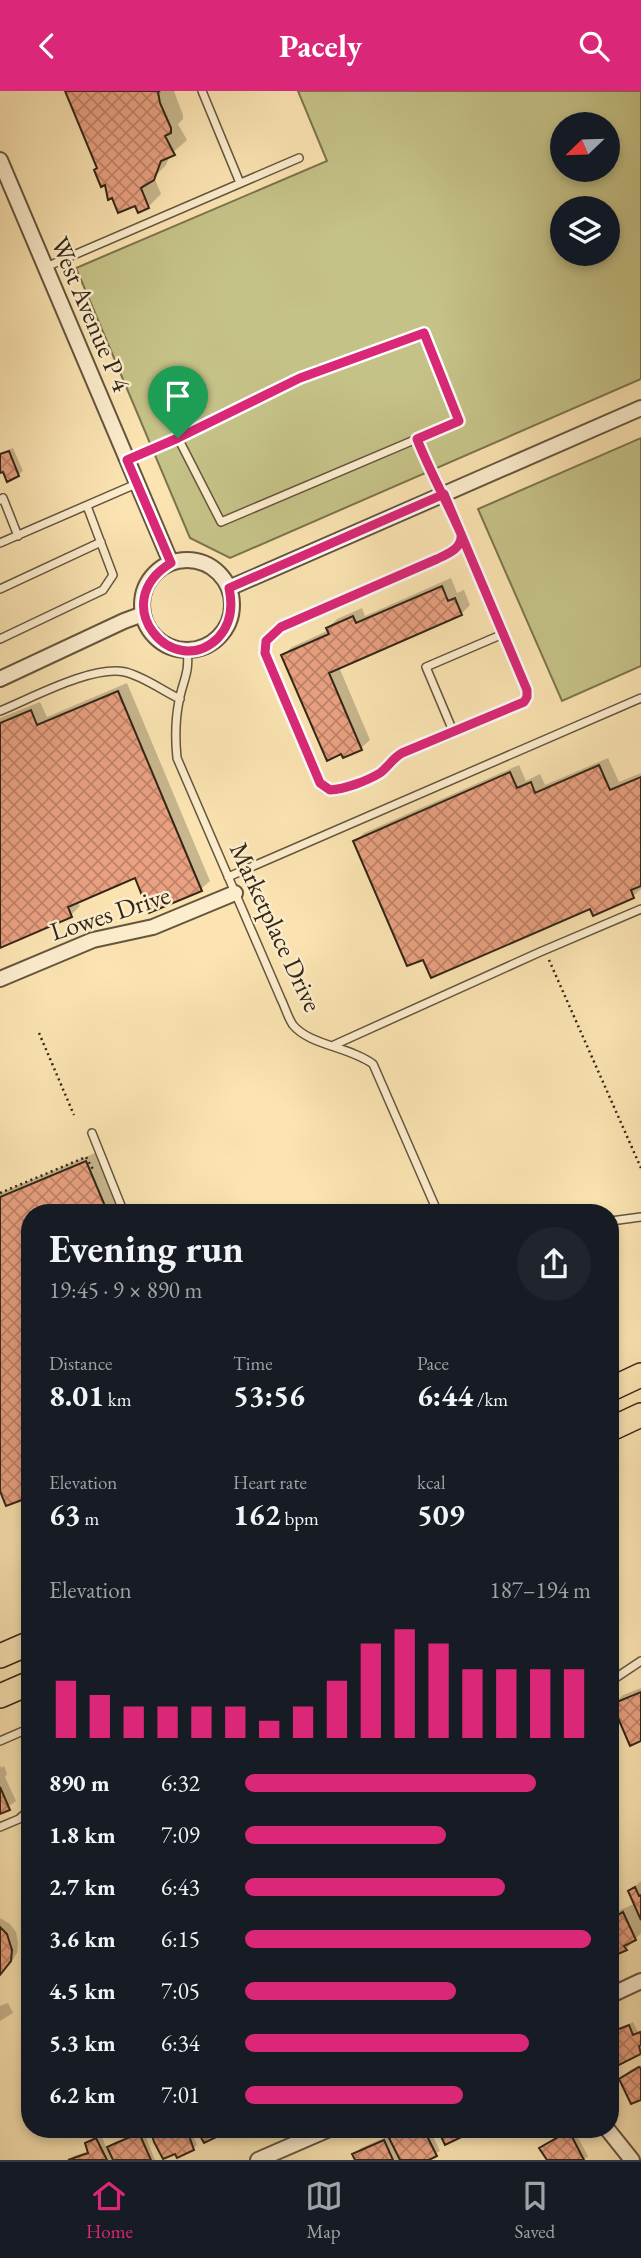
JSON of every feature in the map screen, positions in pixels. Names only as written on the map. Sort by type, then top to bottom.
[{"type":"main road","points":[[619,1385],[641,1375]]},
{"type":"main road","points":[[619,1425],[641,1415]]},
{"type":"main road","points":[[0,1656],[21,1647]]},
{"type":"main road","points":[[0,1696],[21,1687]]},
{"type":"street","name":"West Avenue P 4","points":[[0,160],[171,563]]},
{"type":"street","points":[[229,588],[641,408]]},
{"type":"street","points":[[193,560],[208,565],[220,575],[229,588],[231,618],[224,632],[213,643],[198,649],[171,647],[158,639],[148,627],[143,614],[143,598],[148,583],[158,571],[171,563],[193,560]]},
{"type":"street","points":[[0,679],[143,614]]},
{"type":"street","name":"Lowes Drive","points":[[0,979],[104,936],[153,927],[235,893]]},
{"type":"street","points":[[619,1991],[641,1981]]},
{"type":"street","points":[[258,2160],[309,2138]]},
{"type":"street","points":[[614,2138],[630,2159]]},
{"type":"lane","points":[[202,91],[240,183]]},
{"type":"lane","points":[[45,267],[299,158]]},
{"type":"lane","points":[[127,460],[300,378],[424,333],[459,421],[220,522],[178,438]]},
{"type":"lane","points":[[417,439],[431,474],[444,494],[527,690],[527,697],[524,702],[395,757],[379,773],[343,788],[325,789],[320,783],[265,653],[266,641],[281,627],[453,551],[462,539]]},
{"type":"lane","points":[[0,543],[136,484]]},
{"type":"lane","points":[[0,500],[3,498],[18,535]]},
{"type":"lane","points":[[0,639],[103,590],[113,575],[87,506]]},
{"type":"lane","points":[[0,589],[101,542]]},
{"type":"lane","points":[[453,731],[426,667],[503,634]]},
{"type":"lane","name":"Marketplace Drive","points":[[187,650],[189,668],[174,735],[177,758],[235,893],[294,1025],[310,1038],[361,1055],[373,1064],[434,1204]]},
{"type":"lane","points":[[0,711],[85,676],[106,671],[128,672],[180,699]]},
{"type":"lane","points":[[228,877],[641,698]]},
{"type":"lane","points":[[333,1046],[641,909]]},
{"type":"lane","points":[[92,1133],[120,1204]]},
{"type":"lane","points":[[619,1220],[641,1217]]},
{"type":"lane","points":[[619,1676],[641,1661]]},
{"type":"lane","points":[[0,1741],[21,1732]]},
{"type":"lane","points":[[0,1827],[21,1817]]},
{"type":"path","points":[[545,950],[641,1168]]},
{"type":"path","points":[[39,1033],[74,1115]]},
{"type":"path","points":[[0,1193],[86,1157],[95,1173]]},
{"type":"shaded area","points":[[298,91],[641,91],[641,379],[230,558],[190,538],[76,268],[327,161]]},
{"type":"shaded area","points":[[641,438],[641,666],[562,701],[478,509]]},
{"type":"building","points":[[65,91],[160,91],[160,103],[171,128],[171,133],[165,136],[175,155],[161,161],[154,180],[141,188],[149,208],[138,213],[135,206],[118,213],[112,198],[108,200],[105,185],[101,187],[94,170],[97,168]]},
{"type":"building","points":[[9,451],[19,476],[7,482],[3,472],[0,473],[0,454]]},
{"type":"building","points":[[442,586],[448,601],[455,598],[462,615],[329,673],[362,750],[343,758],[341,754],[327,761],[281,655],[329,634],[326,628],[353,616],[356,623]]},
{"type":"building","points":[[118,691],[202,891],[149,913],[135,878],[68,907],[72,917],[0,948],[0,723],[31,710],[37,725]]},
{"type":"building","points":[[599,765],[610,790],[641,777],[641,886],[631,890],[634,898],[593,916],[590,909],[431,978],[423,960],[407,966],[353,841],[510,772],[517,788],[531,782],[535,793]]},
{"type":"building","points":[[86,1161],[104,1204],[21,1204],[21,1500],[6,1506],[0,1491],[0,1197]]},
{"type":"building","points":[[641,1692],[641,1741],[630,1746],[619,1720],[619,1701]]},
{"type":"building","points":[[0,1787],[10,1810],[0,1814]]},
{"type":"building","points":[[635,1887],[639,1896],[641,1895],[641,1920],[628,1891]]},
{"type":"building","points":[[623,1912],[636,1940],[624,1946],[627,1950],[619,1954],[619,1914]]},
{"type":"building","points":[[0,1927],[7,1934],[12,1950],[11,1961],[0,1975]]},
{"type":"building","points":[[629,2025],[633,2035],[640,2032],[641,2054],[619,2065],[619,2029]]},
{"type":"building","points":[[639,2067],[641,2100],[631,2104],[619,2079]]},
{"type":"building","points":[[96,2138],[107,2160],[68,2160],[88,2153],[85,2143]]},
{"type":"building","points":[[128,2138],[141,2138],[151,2160],[113,2160],[107,2147]]},
{"type":"building","points":[[153,2138],[190,2138],[194,2150],[177,2158],[175,2154],[163,2159]]},
{"type":"building","points":[[201,2138],[214,2138],[204,2143]]},
{"type":"building","points":[[389,2138],[428,2138],[437,2156],[429,2160],[400,2160]]},
{"type":"building","points":[[442,2138],[460,2138],[445,2145]]},
{"type":"building","points":[[557,2138],[573,2138],[584,2160],[547,2160],[539,2148]]},
{"type":"building","points":[[384,2140],[393,2160],[355,2160],[352,2154]]},
{"type":"route","points":[[178,438],[127,460],[171,563],[158,571],[148,583],[143,598],[143,614],[148,627],[158,639],[171,647],[187,650],[213,643],[224,632],[231,618],[229,588],[444,494],[461,534],[462,539],[527,690],[524,702],[402,753],[379,773],[343,788],[330,790],[320,783],[265,653],[266,641],[281,627],[437,559],[453,551],[462,539],[444,494],[431,474],[417,439],[459,421],[424,333],[370,350],[300,378],[178,438]]}]
